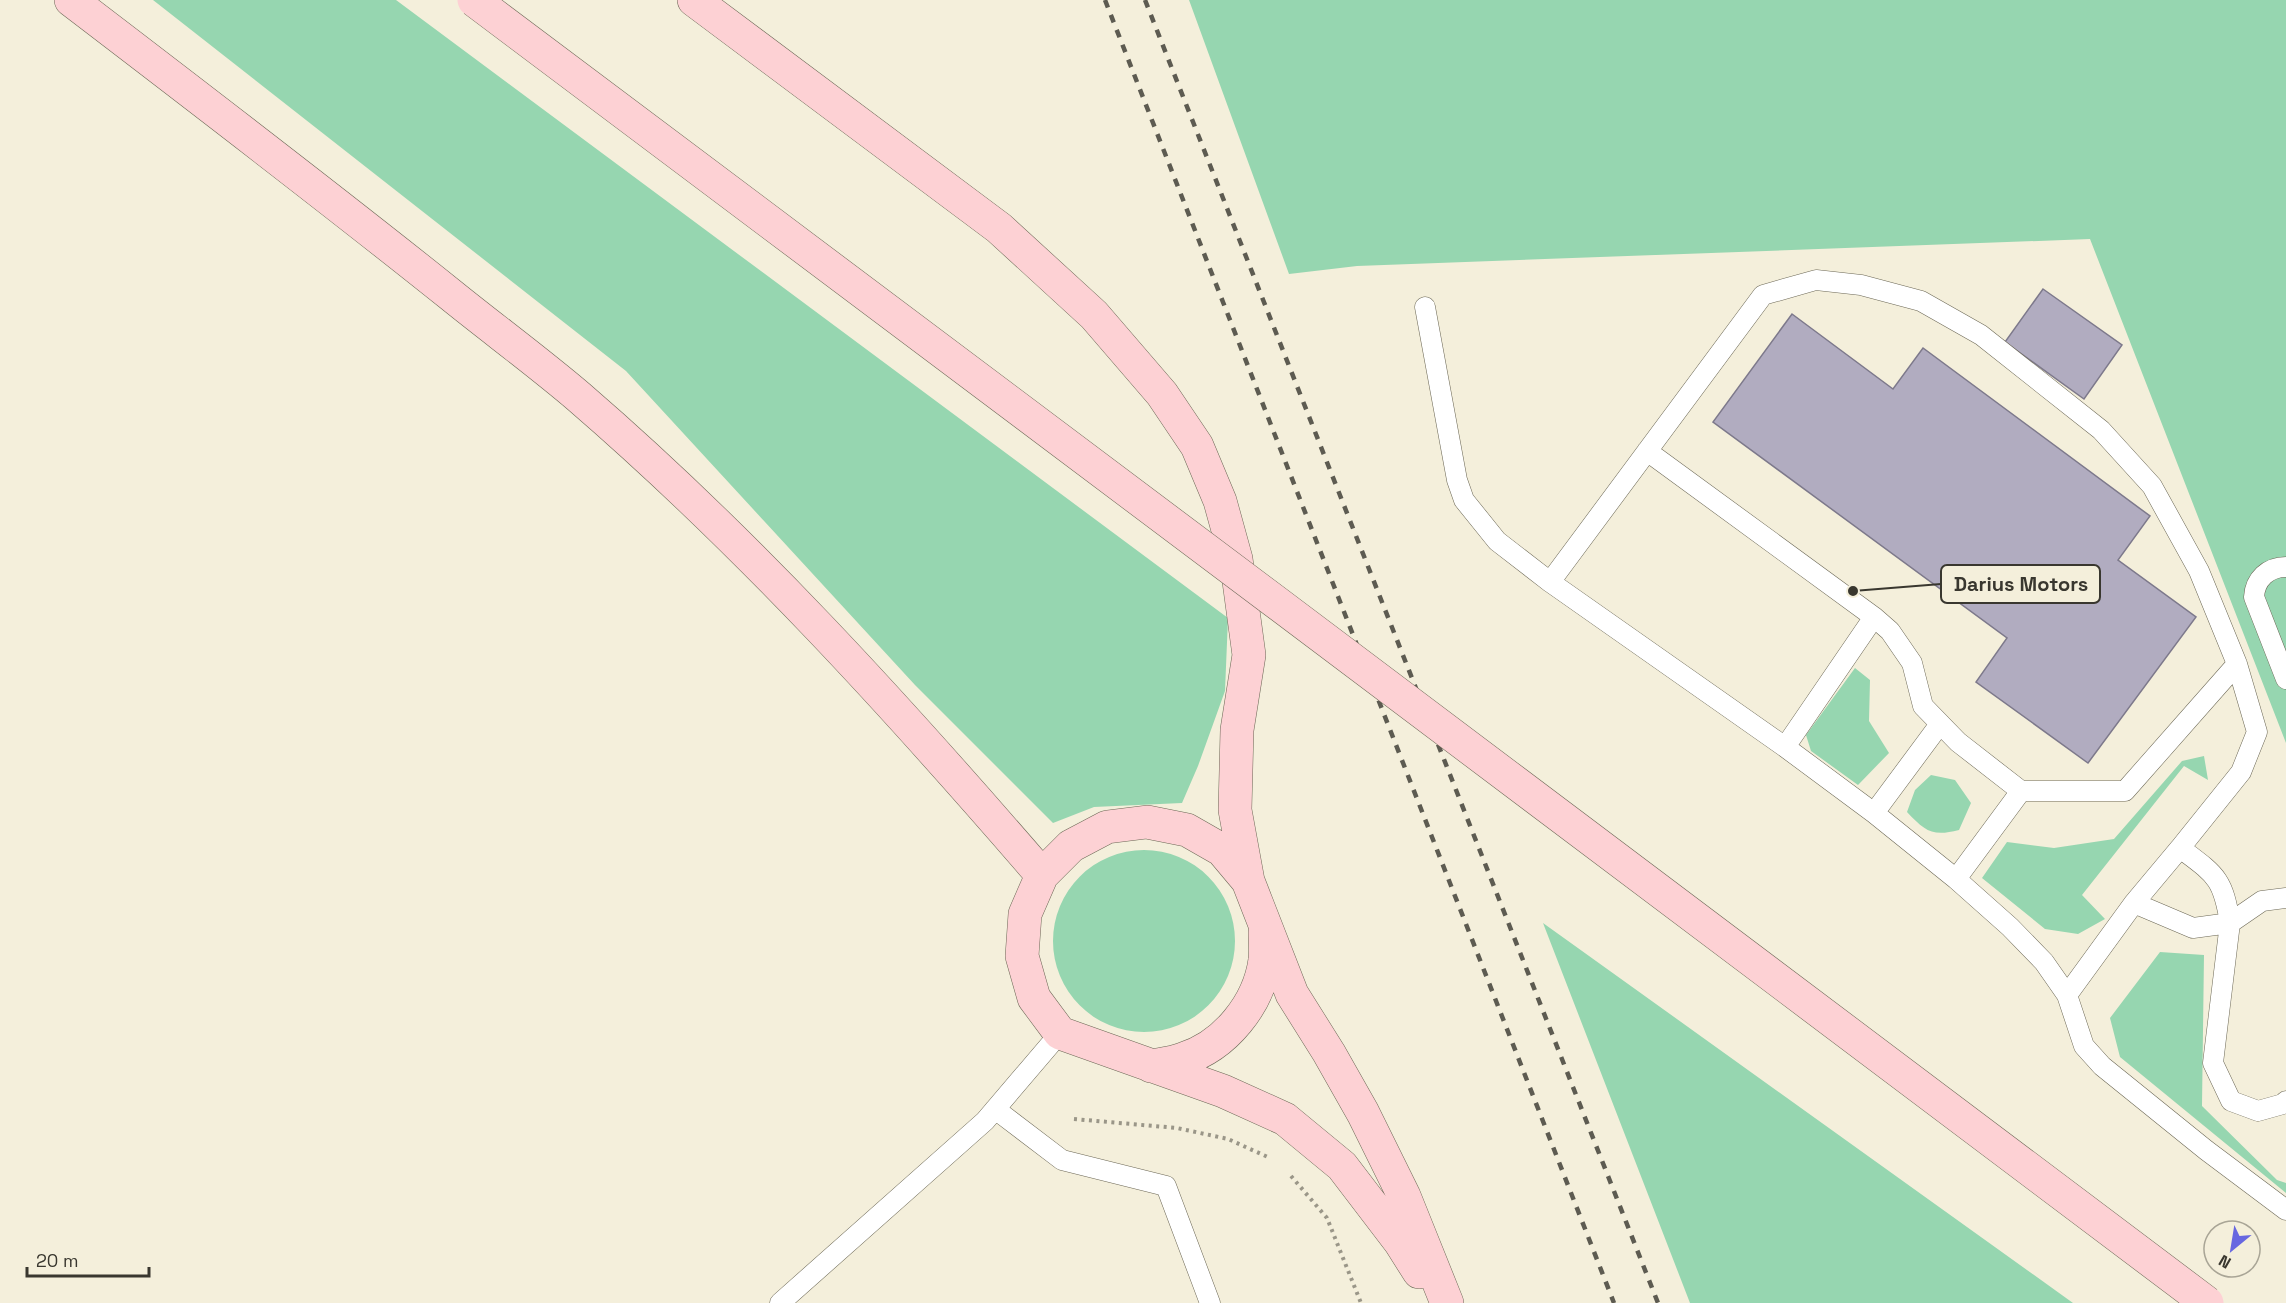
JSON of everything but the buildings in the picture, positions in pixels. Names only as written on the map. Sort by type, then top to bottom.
[{"type":"street","points":[[71,0],[323,192],[579,397],[691,499],[798,606],[931,746],[1042,874]]},
{"type":"street","points":[[474,0],[1001,393],[1701,924],[2207,1303]]},
{"type":"street","points":[[694,0],[999,228],[1094,315],[1162,394],[1197,446],[1220,501],[1236,559],[1249,655],[1237,730],[1235,810],[1248,881],[1292,994],[1329,1053],[1404,1196],[1447,1303]]},
{"type":"street","points":[[1248,881],[1222,850],[1187,830],[1147,822],[1107,827],[1071,846],[1042,874],[1025,914],[1022,956],[1034,998],[1060,1033],[1223,1091],[1285,1119],[1342,1166],[1400,1242],[1439,1303]]},
{"type":"street","points":[[1151,1066],[1184,1059],[1214,1044],[1238,1021],[1256,992],[1265,960],[1264,926]]},
{"type":"lane","points":[[1550,582],[1763,295],[1816,280],[1861,285],[1921,302],[1981,335],[2083,415],[2101,430],[2152,486],[2199,571],[2237,664],[2257,732],[2241,772],[2134,903],[2067,995]]},
{"type":"lane","points":[[1425,307],[1457,480],[1464,500],[1497,541],[1550,582],[1785,747],[1874,813],[1956,879],[2010,927],[2044,962],[2067,995],[2084,1046],[2102,1066],[2206,1150],[2286,1210]]},
{"type":"lane","points":[[1647,452],[1890,631],[1912,663],[1923,706],[1958,742],[2021,791],[2125,791],[2237,664]]},
{"type":"lane","points":[[2286,567],[2275,567],[2262,576],[2254,588],[2254,597],[2286,679]]},
{"type":"lane","points":[[1785,747],[1874,617]]},
{"type":"lane","points":[[1874,813],[1940,724]]},
{"type":"lane","points":[[1956,879],[2021,791]]},
{"type":"lane","points":[[2180,848],[2203,865],[2220,882],[2226,898],[2230,923],[2212,1063],[2231,1101],[2258,1111],[2283,1104],[2286,1101]]},
{"type":"lane","points":[[2134,903],[2193,928],[2230,923],[2262,901],[2286,898]]},
{"type":"lane","points":[[780,1303],[985,1122],[1060,1033]]},
{"type":"lane","points":[[995,1109],[1062,1160],[1166,1186],[1210,1303]]},
{"type":"path","points":[[1074,1119],[1177,1128],[1228,1139],[1281,1163]]},
{"type":"path","points":[[1288,1172],[1327,1218],[1361,1303]]},
{"type":"green space","points":[[153,0],[396,0],[1228,618],[1225,691],[1182,803],[1094,807],[1053,823],[915,685],[626,371]]},
{"type":"green space","points":[[1189,0],[2286,0],[2286,743],[2090,239],[1357,266],[1289,274]]},
{"type":"green space","points":[[1855,668],[1870,680],[1869,721],[1889,753],[1858,785],[1811,751],[1806,735]]},
{"type":"green space","points":[[2204,756],[2208,780],[2184,766],[2082,895],[2105,919],[2078,934],[2045,929],[1982,878],[2007,842],[2054,848],[2114,839],[2182,761]]},
{"type":"green space","points":[[1931,775],[1955,780],[1971,803],[1959,830],[1942,833],[1930,831],[1907,812],[1915,790]]},
{"type":"green space","points":[[1144,850],[1179,857],[1194,865],[1208,877],[1220,891],[1228,906],[1235,941],[1228,976],[1220,991],[1208,1005],[1194,1017],[1179,1025],[1144,1032],[1109,1025],[1094,1017],[1080,1005],[1068,991],[1060,976],[1053,941],[1060,906],[1068,891],[1080,877],[1094,865],[1109,857]]},
{"type":"green space","points":[[1543,923],[2073,1303],[1690,1303]]},
{"type":"green space","points":[[2160,952],[2204,955],[2202,1106],[2277,1180],[2286,1183],[2286,1193],[2120,1057],[2110,1018]]},
{"type":"railway","points":[[1105,0],[1614,1303]]},
{"type":"railway","points":[[1145,0],[1658,1303]]},
{"type":"place","name":"Darius Motors","points":[[1853,591]]}]
